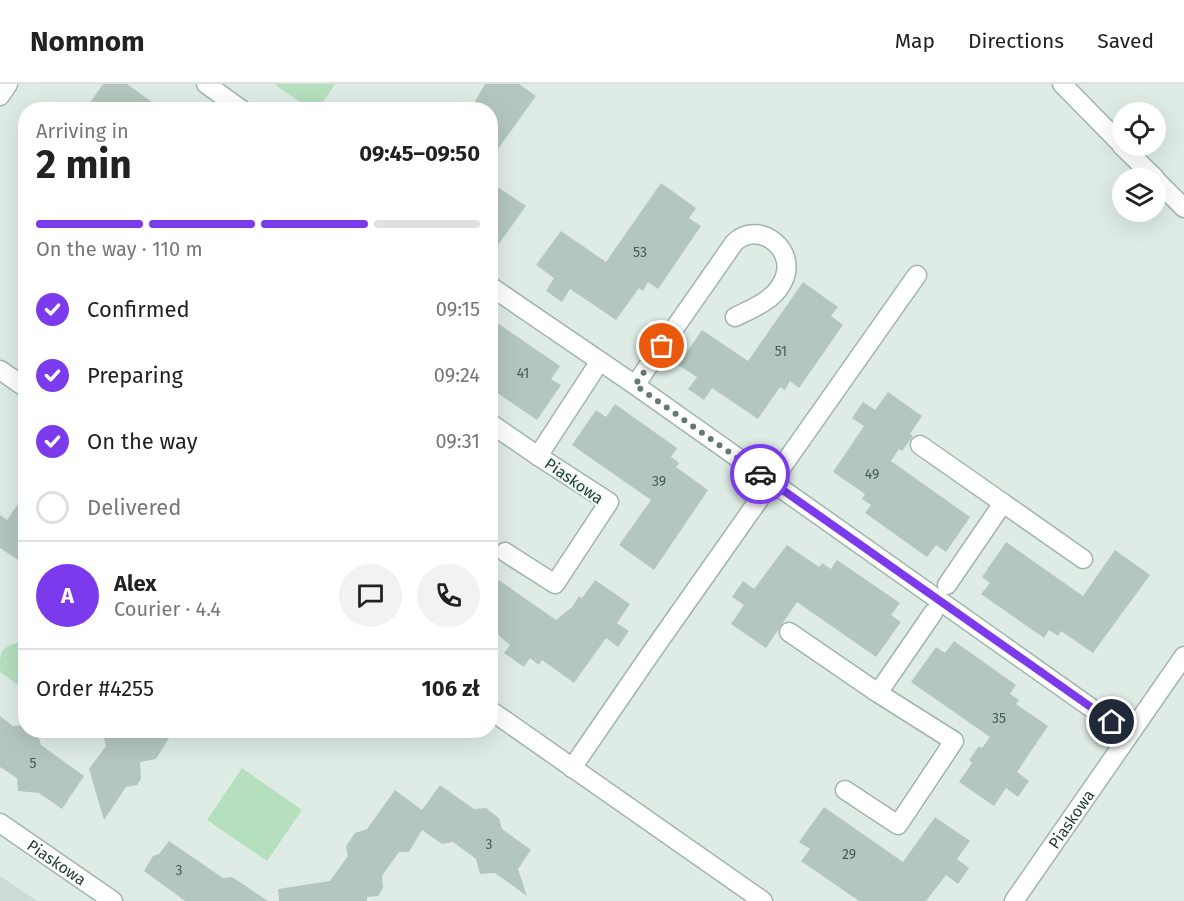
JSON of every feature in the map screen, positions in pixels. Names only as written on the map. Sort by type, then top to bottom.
[{"type":"street","points":[[0,96],[8,84]]},
{"type":"street","points":[[206,84],[231,102]]},
{"type":"street","points":[[1062,84],[1112,135]]},
{"type":"street","points":[[1133,156],[1144,168]]},
{"type":"street","points":[[1166,190],[1184,208]]},
{"type":"street","points":[[635,385],[734,243],[740,236],[746,234],[762,236],[777,243],[785,254],[788,262],[787,273],[781,287],[764,303],[735,317]]},
{"type":"street","points":[[573,768],[644,662],[917,275]]},
{"type":"street","points":[[498,291],[635,385],[1128,734]]},
{"type":"street","name":"Piaskowa","points":[[505,552],[555,584],[609,502],[538,456],[600,361]]},
{"type":"street","points":[[1,373],[18,383]]},
{"type":"street","points":[[498,428],[538,456]]},
{"type":"street","points":[[920,445],[1083,559]]},
{"type":"street","points":[[947,585],[1003,503]]},
{"type":"street","points":[[878,693],[933,613]]},
{"type":"street","points":[[789,632],[878,693],[954,741],[898,825],[845,790]]},
{"type":"street","name":"Piaskowa","points":[[1016,900],[1128,734],[1184,656]]},
{"type":"street","points":[[498,716],[763,901]]},
{"type":"street","name":"Piaskowa","points":[[0,823],[113,901]]},
{"type":"shaded area","points":[[0,876],[37,901],[0,901]]},
{"type":"green space","points":[[335,84],[323,102],[300,102],[275,85]]},
{"type":"green space","points":[[18,642],[18,685],[0,672],[1,653]]},
{"type":"green space","points":[[242,768],[302,810],[267,861],[207,820]]},
{"type":"building","points":[[103,84],[127,84],[152,102],[91,102]]},
{"type":"building","points":[[485,84],[519,84],[536,96],[498,149],[498,102],[475,102]]},
{"type":"building","points":[[661,183],[696,208],[689,218],[701,226],[658,289],[648,282],[643,291],[639,288],[616,320],[570,289],[562,302],[546,291],[554,278],[536,265],[561,231],[606,262]]},
{"type":"building","points":[[498,187],[526,206],[498,245]]},
{"type":"building","points":[[803,282],[838,307],[831,316],[843,325],[799,388],[790,381],[785,390],[780,387],[758,419],[712,388],[704,400],[688,389],[697,377],[678,365],[702,330],[748,361]]},
{"type":"building","points":[[498,323],[560,366],[551,379],[561,385],[537,420],[498,393]]},
{"type":"building","points":[[888,392],[922,416],[910,434],[913,436],[902,451],[899,449],[891,461],[970,517],[946,552],[936,545],[927,557],[865,513],[871,505],[862,499],[865,494],[833,472],[864,426],[852,418],[863,402],[875,410]]},
{"type":"building","points":[[615,404],[677,448],[671,457],[679,463],[676,467],[708,490],[654,570],[619,545],[651,500],[572,445],[596,410],[606,417]]},
{"type":"building","points":[[18,504],[18,560],[0,548],[0,515],[7,520]]},
{"type":"building","points":[[1006,542],[1083,596],[1115,550],[1150,575],[1093,653],[1061,631],[1058,636],[1049,630],[1044,638],[981,594],[990,583],[982,577]]},
{"type":"building","points":[[787,545],[819,567],[822,563],[831,569],[837,560],[900,603],[891,615],[901,622],[876,657],[797,602],[766,648],[731,624],[744,605],[732,597],[743,581],[754,589]]},
{"type":"building","points":[[498,580],[556,620],[572,607],[579,596],[582,598],[595,580],[630,604],[617,623],[629,631],[618,647],[606,638],[574,683],[542,660],[539,665],[530,658],[524,667],[504,653],[510,645],[498,635]]},
{"type":"building","points":[[954,641],[1016,685],[1010,694],[1019,700],[1016,704],[1048,726],[1017,772],[1029,781],[1018,797],[1006,788],[994,806],[959,782],[972,763],[969,760],[979,746],[982,748],[990,737],[911,682],[936,647],[945,653]]},
{"type":"building","points":[[0,716],[13,726],[18,726],[18,738],[39,738],[41,745],[84,776],[62,809],[39,793],[18,791],[17,778],[0,767]]},
{"type":"building","points":[[104,738],[169,738],[156,759],[140,762],[141,779],[137,785],[126,787],[104,820],[89,769],[106,746]]},
{"type":"building","points":[[440,785],[474,809],[486,808],[499,818],[502,829],[531,850],[518,869],[527,896],[495,873],[480,874],[476,859],[453,842],[442,844],[422,830],[409,852],[399,852],[382,876],[383,888],[378,896],[367,897],[367,901],[279,901],[278,889],[330,881],[348,856],[346,846],[355,833],[367,829],[395,790],[422,810]]},
{"type":"building","points":[[824,807],[903,862],[935,817],[970,841],[957,859],[969,868],[958,884],[946,875],[926,901],[859,901],[801,861],[810,849],[799,842]]},
{"type":"building","points":[[169,841],[223,878],[232,877],[268,901],[185,901],[144,871],[153,856],[159,854]]},
{"type":"way so far","points":[[662,346],[635,385],[760,474]]},
{"type":"route","points":[[760,474],[1112,722]]}]
